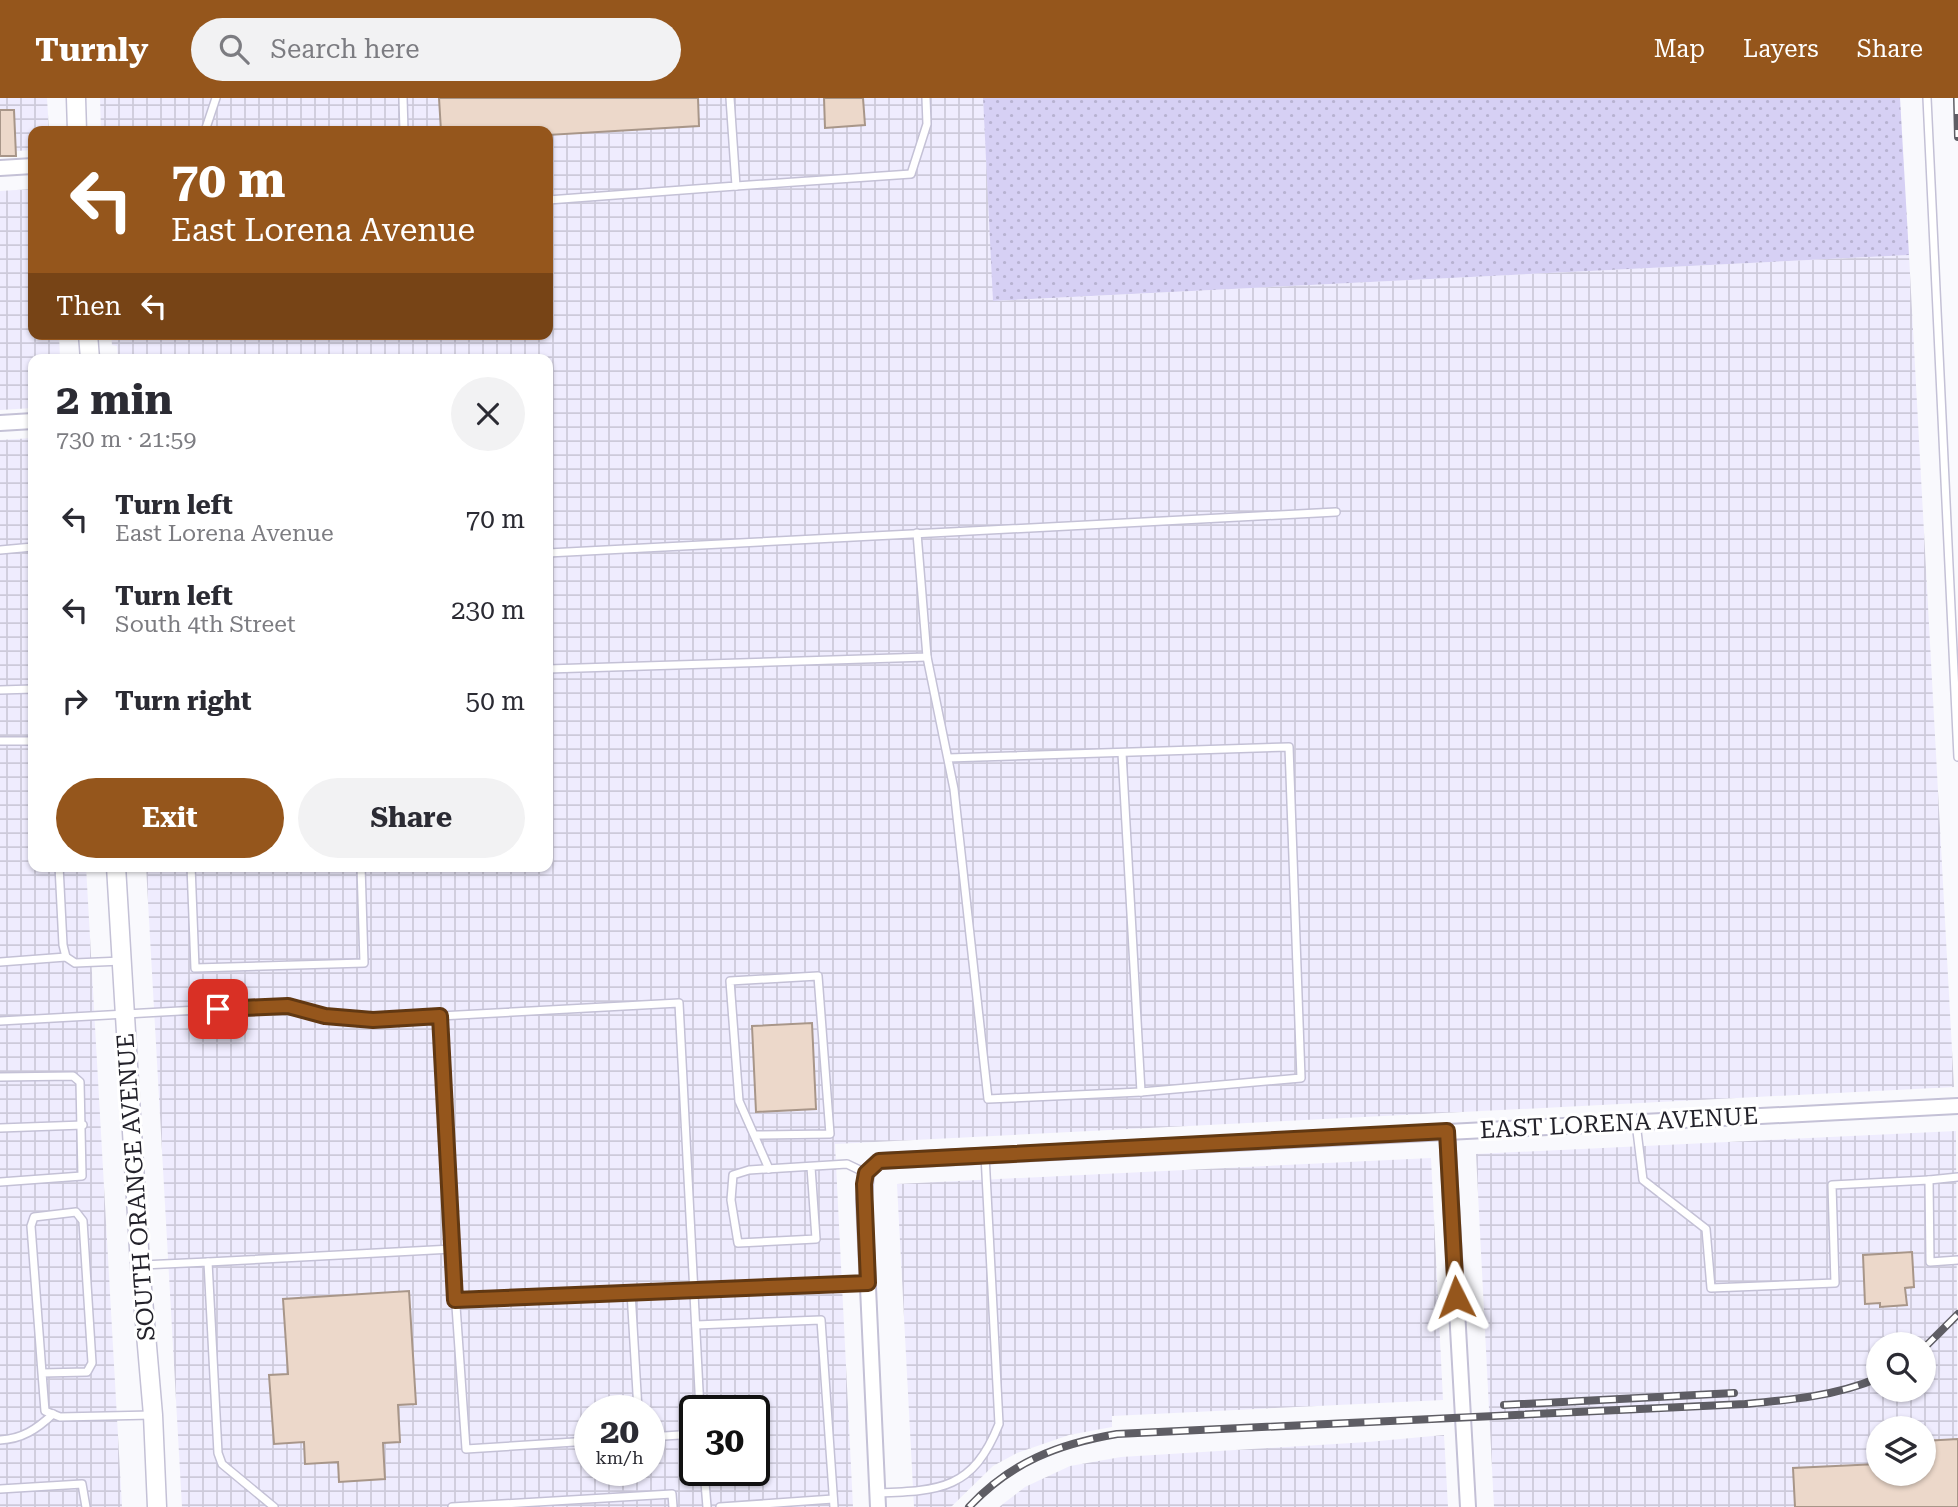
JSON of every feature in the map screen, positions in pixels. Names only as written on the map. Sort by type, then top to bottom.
[{"type":"street","points":[[76,98],[77,126]]},
{"type":"street","points":[[0,168],[28,166]]},
{"type":"street","points":[[0,423],[28,421]]},
{"type":"street","name":"SOUTH ORANGE AVENUE","points":[[116,872],[140,1265],[158,1507]]},
{"type":"street","name":"EAST LORENA AVENUE","points":[[866,1173],[879,1161],[1958,1106]]},
{"type":"street","points":[[1447,1131],[1468,1507]]},
{"type":"street","points":[[866,1173],[864,1199],[878,1500]]},
{"type":"lane","points":[[207,126],[216,98]]},
{"type":"lane","points":[[403,98],[404,126]]},
{"type":"lane","points":[[730,98],[736,186]]},
{"type":"lane","points":[[553,200],[911,174],[927,124],[926,98]]},
{"type":"lane","points":[[1927,98],[1958,757]]},
{"type":"lane","points":[[553,553],[1336,512]]},
{"type":"lane","points":[[917,533],[927,657],[954,789],[988,1099],[1141,1092],[1301,1079],[1289,747],[948,758]]},
{"type":"lane","points":[[0,550],[28,547]]},
{"type":"lane","points":[[553,669],[927,657]]},
{"type":"lane","points":[[0,690],[28,689]]},
{"type":"lane","points":[[0,741],[28,741]]},
{"type":"lane","points":[[1122,752],[1141,1092]]},
{"type":"lane","points":[[60,872],[63,945],[66,957]]},
{"type":"lane","points":[[191,872],[195,968],[364,963],[361,872]]},
{"type":"lane","points":[[0,962],[66,957],[75,963],[122,961]]},
{"type":"lane","points":[[755,1135],[830,1134],[818,976],[730,982],[739,1101],[769,1169]]},
{"type":"lane","points":[[0,1020],[288,1006],[325,1016],[373,1020],[679,1003],[699,1395]]},
{"type":"lane","points":[[440,1016],[466,1449],[574,1442]]},
{"type":"lane","points":[[0,1077],[73,1076],[80,1082],[83,1125],[82,1176],[0,1182]]},
{"type":"lane","points":[[1636,1122],[1643,1180],[1706,1229],[1711,1288],[1835,1283],[1832,1185],[1958,1177]]},
{"type":"lane","points":[[0,1128],[83,1125]]},
{"type":"lane","points":[[878,1500],[923,1492],[961,1480],[990,1448],[999,1424],[985,1155]]},
{"type":"lane","points":[[811,1167],[816,1239],[738,1243],[731,1200],[733,1175],[749,1170],[847,1164],[866,1173]]},
{"type":"lane","points":[[1929,1180],[1930,1262],[1958,1260]]},
{"type":"lane","points":[[42,1373],[87,1372],[92,1363],[83,1221],[76,1212],[34,1217],[31,1226],[42,1373],[45,1411],[60,1417],[153,1415]]},
{"type":"lane","points":[[140,1265],[452,1249]]},
{"type":"lane","points":[[208,1262],[218,1453],[222,1464],[274,1507]]},
{"type":"lane","points":[[455,1300],[868,1283]]},
{"type":"lane","points":[[631,1292],[637,1395]]},
{"type":"lane","points":[[696,1325],[821,1320],[834,1503],[720,1507]]},
{"type":"lane","points":[[0,1440],[12,1439],[36,1430],[53,1414]]},
{"type":"lane","points":[[0,1489],[82,1484],[86,1507]]},
{"type":"lane","points":[[706,1486],[708,1507]]},
{"type":"lane","points":[[452,1507],[673,1494],[673,1507]]},
{"type":"shaded area","points":[[0,98],[47,98],[49,126],[28,126],[28,150],[0,152]]},
{"type":"shaded area","points":[[100,98],[983,98],[994,301],[1909,255],[1954,1087],[835,1144],[853,1507],[182,1507],[146,872],[553,872],[553,354],[118,354],[117,346],[112,345],[112,340],[553,340],[553,126],[101,126]]},
{"type":"shaded area","points":[[983,98],[1900,98],[1909,255],[993,301]]},
{"type":"shaded area","points":[[28,189],[28,340],[59,340],[60,354],[28,354],[28,408],[0,410],[0,191]]},
{"type":"shaded area","points":[[28,438],[28,872],[86,872],[122,1507],[0,1507],[0,440]]},
{"type":"shaded area","points":[[1956,1131],[1958,1507],[1494,1507],[1476,1154]]},
{"type":"shaded area","points":[[1431,1158],[1443,1400],[1112,1416],[1112,1427],[1069,1435],[1017,1453],[993,1466],[951,1507],[914,1507],[897,1184]]},
{"type":"shaded area","points":[[1444,1435],[1448,1507],[999,1507],[1025,1487],[1070,1466],[1121,1457]]},
{"type":"building","points":[[439,98],[698,98],[699,126],[553,135],[553,126],[441,126]]},
{"type":"building","points":[[824,98],[863,98],[865,125],[825,128]]},
{"type":"building","points":[[0,110],[14,110],[16,156],[0,156]]},
{"type":"building","points":[[812,1023],[816,1109],[756,1112],[752,1026]]},
{"type":"building","points":[[1912,1252],[1914,1287],[1905,1288],[1907,1305],[1880,1307],[1880,1303],[1865,1304],[1863,1255]]},
{"type":"building","points":[[409,1291],[416,1404],[398,1405],[400,1442],[383,1443],[385,1479],[339,1482],[338,1462],[305,1464],[304,1442],[274,1444],[269,1375],[288,1374],[283,1299]]},
{"type":"building","points":[[1958,1439],[1958,1507],[1795,1507],[1793,1468],[1866,1465],[1866,1486],[1936,1486],[1936,1440]]},
{"type":"railway","points":[[1957,98],[1958,137]]},
{"type":"railway","points":[[1936,1336],[1958,1314]]},
{"type":"railway","points":[[969,1507],[1002,1478],[1037,1457],[1075,1443],[1117,1434],[1745,1404],[1796,1399],[1866,1382]]},
{"type":"railway","points":[[1504,1405],[1734,1393]]},
{"type":"route","points":[[218,1009],[288,1006],[325,1016],[373,1020],[440,1016],[455,1300],[868,1283],[864,1184],[866,1173],[879,1161],[1447,1131],[1456,1297]]}]
